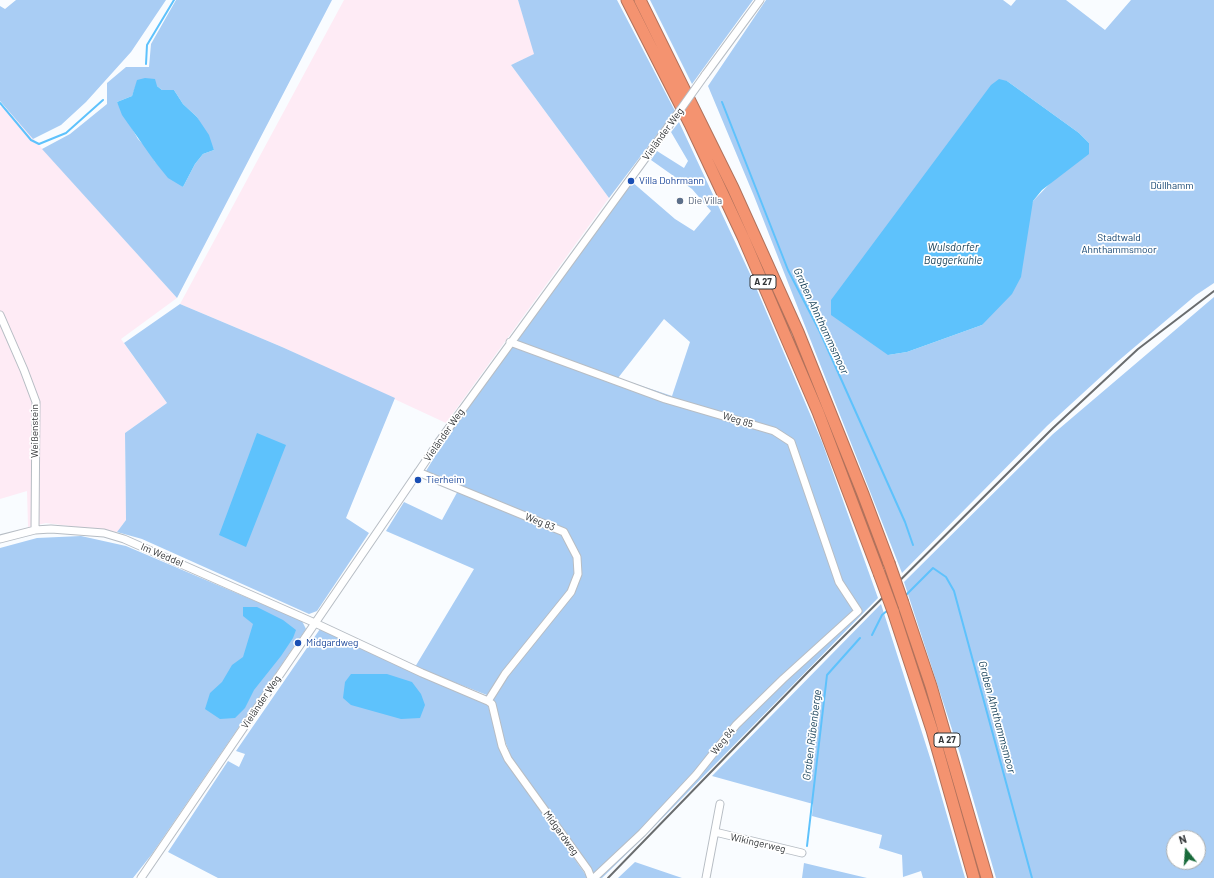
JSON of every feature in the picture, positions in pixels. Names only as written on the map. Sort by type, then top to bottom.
[{"type":"highway","name":"A 27","points":[[627,0],[690,124],[743,237],[818,412],[880,573],[893,611],[932,730],[974,878]]},
{"type":"highway","name":"A 27","points":[[640,0],[730,181],[798,332],[864,494],[931,686],[987,878]]},
{"type":"street","name":"Vieländer Weg","points":[[141,878],[418,472],[510,342],[760,0]]},
{"type":"street","name":"Weißenstein","points":[[0,315],[36,402],[35,530]]},
{"type":"street","name":"Weg 85","points":[[510,342],[665,399],[774,431],[791,442],[839,582],[858,611]]},
{"type":"street","name":"Weg 83","points":[[418,472],[564,532],[577,557],[578,574],[571,592],[506,674],[488,701]]},
{"type":"street","name":"Im Weddel","points":[[0,539],[35,530],[51,529],[104,533],[124,539],[315,623]]},
{"type":"street","name":"Weg 84","points":[[592,878],[642,833],[696,775],[736,724],[858,611]]},
{"type":"street","points":[[315,623],[422,673],[488,701]]},
{"type":"street","name":"Midgardweg","points":[[488,701],[492,704],[502,746],[508,759],[588,870],[592,878]]},
{"type":"street","points":[[706,878],[720,804]]},
{"type":"street","name":"Wikingerweg","points":[[715,832],[802,853]]},
{"type":"shaded area","points":[[344,0],[518,0],[535,54],[511,65],[609,198],[446,423],[282,347],[180,304]]},
{"type":"shaded area","points":[[4,106],[177,298],[121,339],[167,403],[125,433],[126,520],[117,532],[46,523],[28,527],[27,491],[0,499],[0,107]]},
{"type":"green space","points":[[16,0],[166,0],[131,52],[86,102],[61,125],[33,139],[0,101],[0,6],[5,9]]},
{"type":"green space","points":[[176,0],[332,0],[177,298],[42,149],[70,134],[107,104],[107,83],[126,67],[149,67],[151,44]],"holes":[[[138,80],[157,86],[162,90],[174,90],[183,104],[197,117],[214,150],[203,154],[195,164],[183,187],[155,162],[147,148],[138,139],[117,102],[132,96]]]},
{"type":"green space","points":[[518,0],[617,0],[675,111],[609,198],[511,65],[534,54]]},
{"type":"green space","points":[[650,0],[753,0],[692,84]]},
{"type":"green space","name":"Stadtwald Ahnthammsmoor","points":[[766,0],[1003,0],[1011,6],[1016,0],[1066,0],[1105,30],[1131,0],[1214,0],[1214,283],[1196,295],[1117,362],[1047,426],[902,573],[754,196],[708,86]],"holes":[[[1007,81],[1079,133],[1089,143],[1033,201],[982,325],[907,352],[888,355]]]},
{"type":"green space","points":[[679,122],[751,276],[822,442],[878,598],[644,837],[602,878],[597,878],[512,759],[501,731],[492,697],[415,667],[474,569],[386,531],[404,502],[442,520],[460,487],[426,471],[456,422],[631,181],[675,219],[694,231],[711,211],[692,189],[651,160],[657,151],[684,168],[688,161],[671,132]],"holes":[[[664,319],[690,342],[672,396],[618,378]]]},
{"type":"green space","points":[[1214,297],[1214,878],[996,878],[960,754],[904,582],[1053,434]]},
{"type":"green space","points":[[180,304],[282,347],[395,398],[346,518],[369,533],[317,611],[309,614],[142,539],[117,532],[126,520],[125,433],[167,403],[124,343]]},
{"type":"green space","points":[[81,536],[126,546],[302,621],[306,629],[152,854],[133,878],[0,878],[0,548],[37,538]]},
{"type":"green space","points":[[881,604],[933,767],[965,878],[923,878],[921,871],[903,877],[902,855],[879,848],[882,835],[812,816],[813,804],[712,776]]},
{"type":"green space","points":[[320,629],[488,705],[499,746],[507,762],[588,878],[218,878],[168,852],[228,761],[239,767],[245,754],[236,751]]},
{"type":"green space","points":[[635,862],[682,878],[618,878]]},
{"type":"green space","points":[[804,863],[867,878],[802,878]]},
{"type":"water","points":[[145,78],[155,79],[157,86],[162,90],[174,90],[183,104],[197,117],[209,135],[214,150],[203,154],[195,164],[183,187],[168,178],[155,162],[122,115],[117,102],[132,96],[137,80]]},
{"type":"water","name":"Wulsdorfer Baggerkuhle","points":[[999,79],[1007,81],[1079,133],[1089,143],[1089,154],[1042,190],[1033,201],[1021,277],[1012,294],[982,325],[907,352],[888,355],[831,315],[831,300],[991,85]]},
{"type":"water","points":[[257,433],[286,445],[246,547],[219,535]]},
{"type":"water","points":[[243,607],[257,607],[283,620],[296,630],[293,638],[281,656],[254,690],[245,708],[235,718],[220,719],[205,709],[210,693],[222,682],[232,665],[243,657],[253,624],[243,616]]},
{"type":"water","points":[[351,674],[387,674],[412,682],[421,694],[425,705],[420,718],[401,719],[351,705],[343,698],[345,682]]},
{"type":"waterway","points":[[146,64],[147,45],[174,0]]},
{"type":"waterway","points":[[0,103],[31,140],[39,144],[66,133],[103,100]]},
{"type":"waterway","name":"Graben Ahnthammsmoor","points":[[722,102],[788,270],[820,332],[905,522],[913,545]]},
{"type":"waterway","name":"Graben Ahnthammsmoor","points":[[905,596],[933,568],[946,577],[954,591],[1032,878]]},
{"type":"waterway","name":"Graben Rübenberge","points":[[872,635],[882,615],[888,610]]},
{"type":"waterway","name":"Graben Rübenberge","points":[[807,846],[827,675],[860,638]]},
{"type":"railway","points":[[608,878],[808,672],[1053,428],[1138,349],[1214,291]]},
{"type":"place","name":"Villa Dohrmann","points":[[631,181]]},
{"type":"place","name":"Die Villa","points":[[680,201]]},
{"type":"place","name":"Tierheim","points":[[418,480]]},
{"type":"place","name":"Midgardweg","points":[[298,643]]},
{"type":"park label","name":"Düllhamm","points":[[1172,186]]}]
